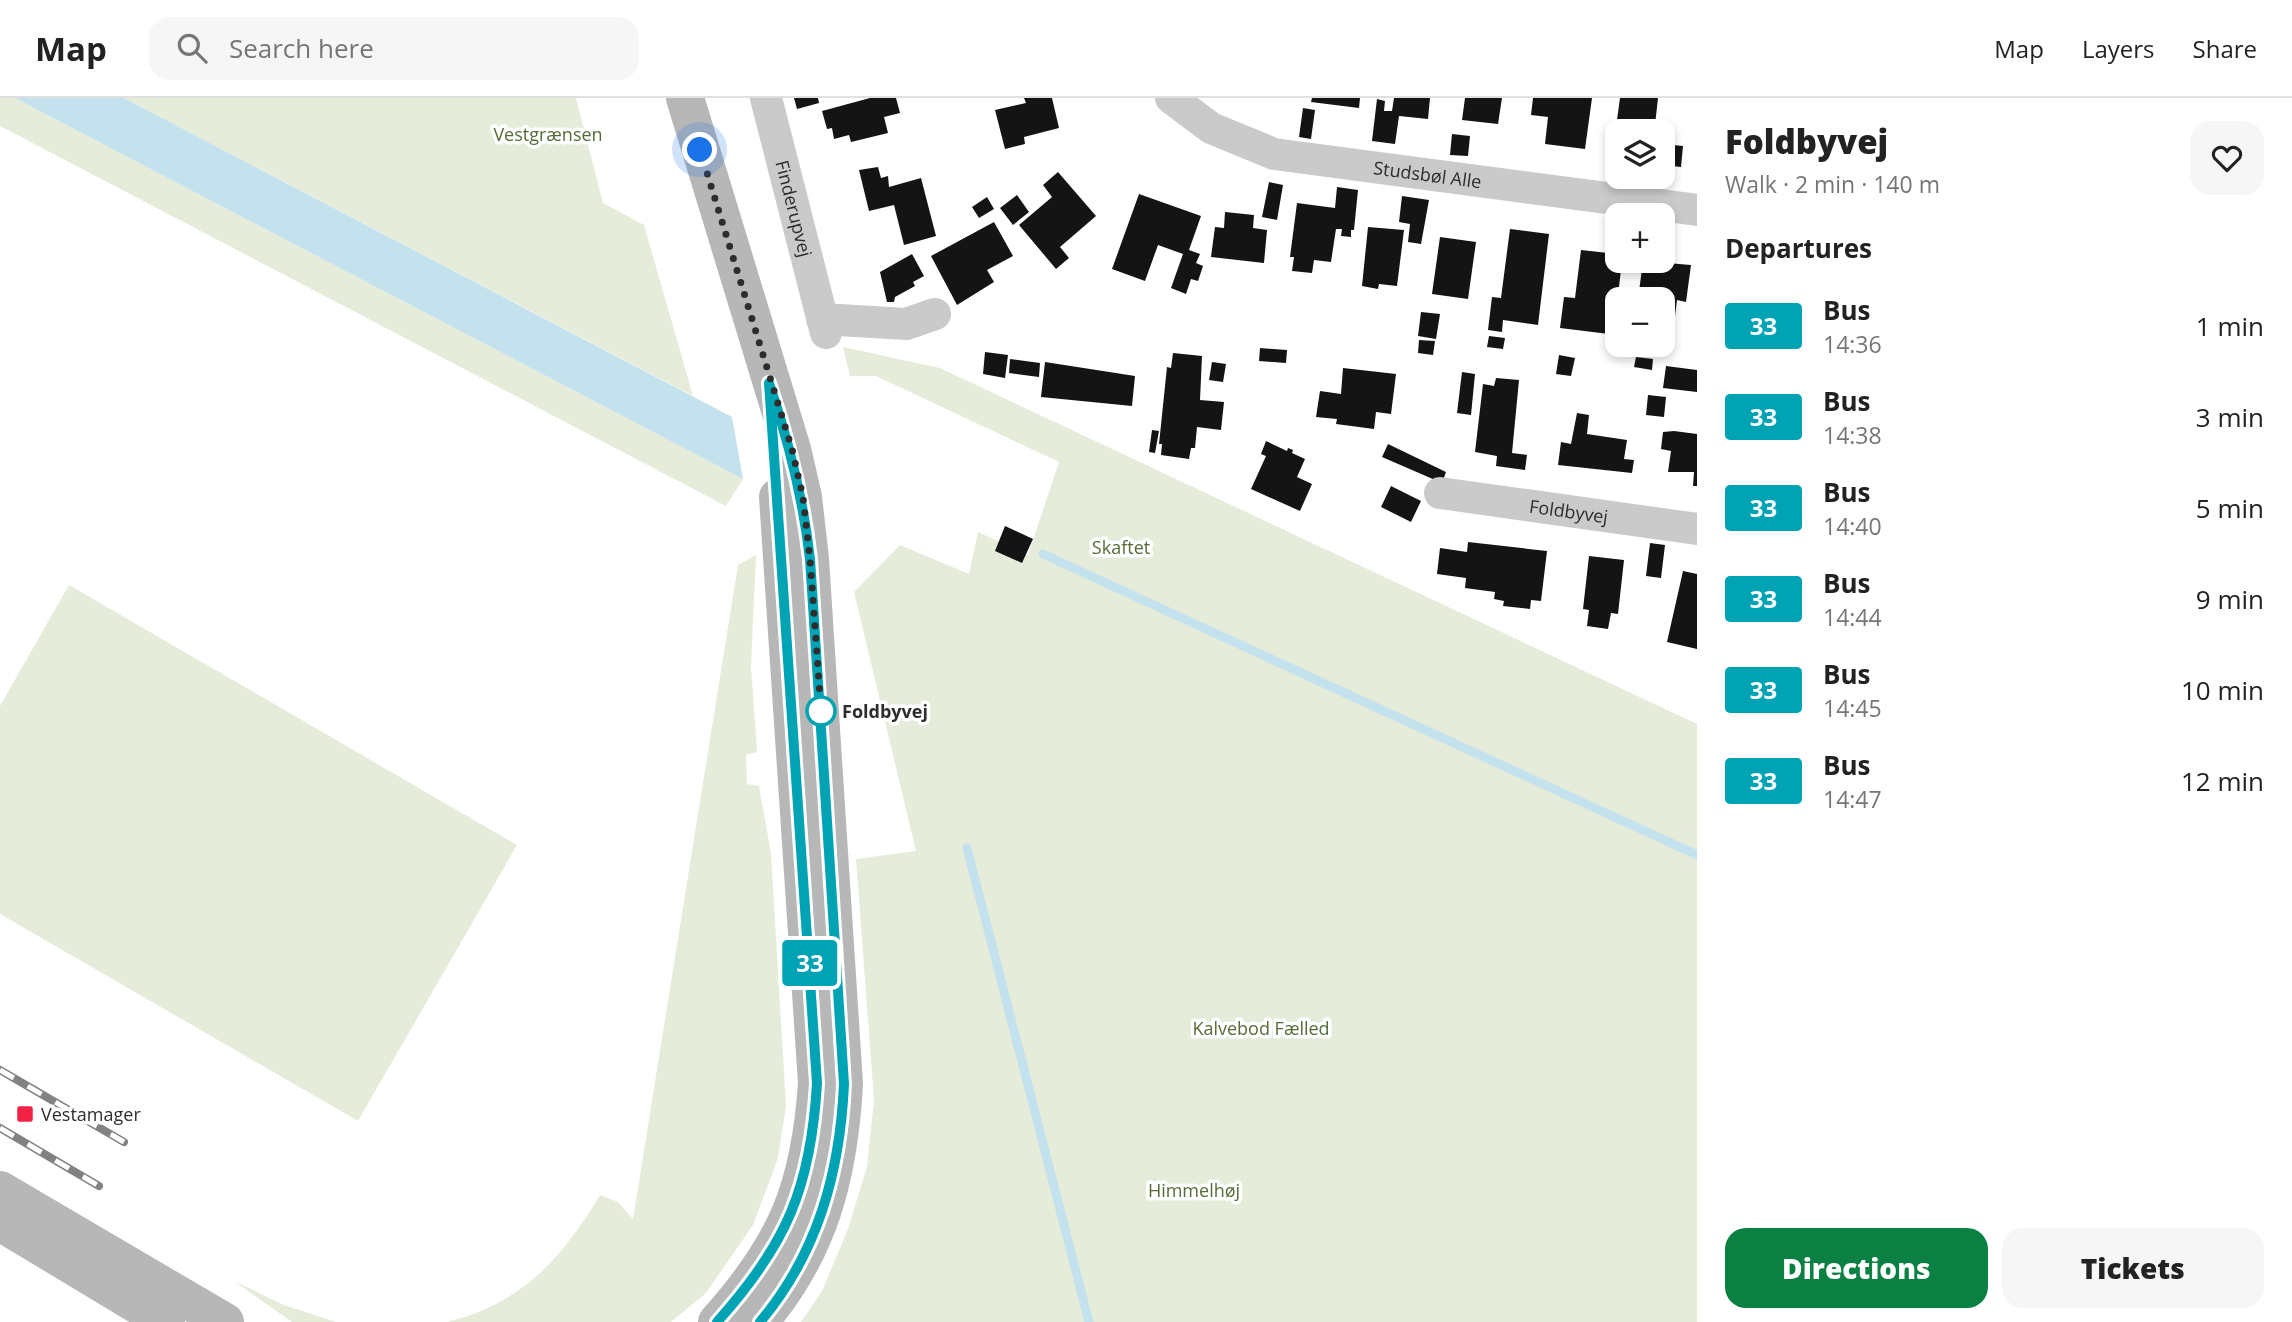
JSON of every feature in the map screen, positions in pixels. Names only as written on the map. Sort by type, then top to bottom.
[{"type":"street","points":[[685,98],[769,383],[792,449],[803,497],[796,553],[817,1083],[814,1135],[802,1188],[781,1238],[751,1284],[718,1322]]},
{"type":"street","name":"Finderupvej","points":[[766,98],[824,326],[906,324],[935,314]]},
{"type":"street","name":"Studsbøl Alle","points":[[1171,98],[1211,128],[1274,154],[1697,209]]},
{"type":"street","name":"Foldbyvej","points":[[1440,493],[1697,529]]},
{"type":"street","points":[[760,1322],[777,1301],[807,1251],[828,1198],[841,1141],[844,1084],[796,553]]},
{"type":"street","points":[[8,1219],[225,1322]]},
{"type":"street","points":[[66,1245],[166,1322]]},
{"type":"green space","points":[[0,98],[15,98],[743,479],[726,506],[0,126]]},
{"type":"green space","name":"Vestgrænsen","points":[[124,98],[576,98],[603,203],[644,225],[693,396]]},
{"type":"green space","name":"Kalvebod Fælled","points":[[843,347],[940,368],[1697,724],[1697,1322],[801,1322],[822,1291],[848,1229],[867,1167],[874,1100],[856,859],[916,851],[854,592],[900,545],[969,574],[978,532],[1028,555],[1059,462],[876,376],[850,376]]},
{"type":"green space","points":[[756,555],[751,666],[757,752],[746,755],[747,784],[759,786],[771,853],[786,1106],[778,1158],[753,1225],[706,1293],[671,1322],[447,1322],[474,1314],[519,1290],[554,1258],[600,1195],[618,1202],[633,1219],[738,565]]},
{"type":"green space","points":[[69,585],[517,845],[358,1121],[0,914],[0,706]]},
{"type":"green space","points":[[234,1281],[284,1305],[336,1322],[292,1322]]},
{"type":"water","points":[[15,98],[124,98],[732,417],[743,479]]},
{"type":"building","points":[[794,98],[818,98],[819,103],[797,109]]},
{"type":"building","points":[[870,98],[896,98],[900,113],[884,117],[888,133],[851,142],[849,135],[834,139],[832,128],[827,129],[822,111]]},
{"type":"building","points":[[1024,98],[1052,98],[1059,128],[1024,137],[1025,144],[1005,149],[995,110],[1026,103]]},
{"type":"building","points":[[1312,98],[1360,98],[1359,108],[1311,102]]},
{"type":"building","points":[[1394,98],[1430,98],[1428,119],[1399,116],[1395,144],[1372,141],[1377,99],[1385,101],[1384,111],[1392,111]]},
{"type":"building","points":[[1465,98],[1502,98],[1498,124],[1462,120]]},
{"type":"building","points":[[1533,98],[1592,98],[1585,149],[1545,144],[1548,117],[1531,115]]},
{"type":"building","points":[[1620,98],[1658,98],[1656,119],[1617,119]]},
{"type":"building","points":[[1303,108],[1315,110],[1311,139],[1299,137]]},
{"type":"building","points":[[1452,134],[1470,136],[1468,156],[1450,155]]},
{"type":"building","points":[[1675,145],[1683,146],[1681,167],[1675,166]]},
{"type":"building","points":[[878,167],[881,178],[888,176],[889,187],[921,178],[936,236],[904,245],[894,205],[869,211],[859,170]]},
{"type":"building","points":[[1058,172],[1096,216],[1060,247],[1069,258],[1056,269],[1019,225],[1052,197],[1043,185]]},
{"type":"building","points":[[1269,182],[1283,185],[1277,220],[1262,217]]},
{"type":"building","points":[[1337,187],[1358,190],[1351,237],[1341,236],[1342,229],[1336,229],[1331,262],[1314,260],[1312,273],[1292,271],[1294,257],[1290,257],[1297,203],[1335,208]]},
{"type":"building","points":[[1139,194],[1201,216],[1189,250],[1200,254],[1196,263],[1203,266],[1198,281],[1191,279],[1186,294],[1171,288],[1183,254],[1158,245],[1145,281],[1112,269]]},
{"type":"building","points":[[1017,195],[1029,212],[1013,225],[1000,208]]},
{"type":"building","points":[[1402,196],[1429,200],[1421,244],[1408,242],[1410,224],[1399,222]]},
{"type":"building","points":[[987,197],[994,209],[979,218],[972,207]]},
{"type":"building","points":[[1225,212],[1254,215],[1253,228],[1267,230],[1264,263],[1211,257],[1215,227],[1224,228]]},
{"type":"building","points":[[994,222],[1013,256],[987,270],[994,282],[957,305],[931,256]]},
{"type":"building","points":[[1368,227],[1404,230],[1397,286],[1379,284],[1378,289],[1362,286]]},
{"type":"building","points":[[1510,229],[1549,234],[1538,325],[1503,320],[1502,332],[1488,330],[1492,297],[1501,298]]},
{"type":"building","points":[[1440,237],[1476,242],[1468,299],[1432,294]]},
{"type":"building","points":[[1581,250],[1605,253],[1605,273],[1621,273],[1619,287],[1605,287],[1605,334],[1560,328],[1564,297],[1575,298]]},
{"type":"building","points":[[912,254],[924,276],[913,282],[915,286],[895,297],[894,302],[887,302],[880,272]]},
{"type":"building","points":[[1675,264],[1691,265],[1686,302],[1677,300],[1675,316],[1675,287],[1640,287],[1641,273],[1675,273]]},
{"type":"building","points":[[1421,312],[1440,314],[1436,339],[1418,336]]},
{"type":"building","points":[[1489,336],[1505,338],[1503,349],[1487,347]]},
{"type":"building","points":[[1419,340],[1435,341],[1433,355],[1418,353]]},
{"type":"building","points":[[1260,348],[1287,350],[1286,363],[1259,361]]},
{"type":"building","points":[[985,352],[1008,355],[1005,378],[983,374]]},
{"type":"building","points":[[1173,353],[1202,356],[1200,400],[1224,402],[1221,430],[1197,427],[1195,448],[1191,448],[1189,459],[1161,455],[1162,444],[1159,444],[1167,367],[1171,368]]},
{"type":"building","points":[[1559,355],[1575,358],[1571,376],[1556,374]]},
{"type":"building","points":[[1636,357],[1653,359],[1652,370],[1634,367]]},
{"type":"building","points":[[1010,359],[1040,363],[1039,377],[1009,373]]},
{"type":"building","points":[[1045,362],[1135,376],[1132,406],[1041,397]]},
{"type":"building","points":[[1212,362],[1226,364],[1223,382],[1209,380]]},
{"type":"building","points":[[1666,366],[1697,370],[1697,392],[1663,388]]},
{"type":"building","points":[[1343,368],[1396,374],[1391,414],[1376,412],[1374,429],[1336,424],[1337,419],[1316,417],[1320,391],[1341,394]]},
{"type":"building","points":[[1462,372],[1475,374],[1471,415],[1457,413]]},
{"type":"building","points":[[1496,378],[1519,380],[1512,453],[1527,455],[1525,470],[1496,466],[1497,456],[1475,452],[1483,384],[1494,386]]},
{"type":"building","points":[[1648,395],[1666,397],[1664,417],[1646,415]]},
{"type":"building","points":[[1577,413],[1589,415],[1587,434],[1627,440],[1624,459],[1634,460],[1632,473],[1558,465],[1561,442],[1571,444]]},
{"type":"building","points":[[1152,430],[1159,431],[1155,453],[1149,452]]},
{"type":"building","points":[[1663,432],[1697,434],[1697,486],[1693,486],[1694,472],[1668,472],[1671,451],[1661,449]]},
{"type":"building","points":[[1266,441],[1287,451],[1288,448],[1293,450],[1292,453],[1305,459],[1297,477],[1312,484],[1300,511],[1251,489],[1266,456],[1261,454]]},
{"type":"building","points":[[1388,444],[1446,472],[1442,483],[1382,457]]},
{"type":"building","points":[[1391,486],[1421,501],[1411,522],[1381,507]]},
{"type":"building","points":[[1005,526],[1033,539],[1022,563],[995,551]]},
{"type":"building","points":[[1468,542],[1547,551],[1541,601],[1531,600],[1530,609],[1503,606],[1504,601],[1494,599],[1495,592],[1465,588],[1466,578],[1437,574],[1440,548],[1467,552]]},
{"type":"building","points":[[1650,543],[1665,545],[1661,578],[1646,576]]},
{"type":"building","points":[[1589,556],[1624,560],[1618,614],[1611,613],[1608,629],[1587,626],[1589,610],[1583,609]]},
{"type":"building","points":[[1683,571],[1697,574],[1697,649],[1667,642]]},
{"type":"waterway","points":[[1043,554],[1697,855]]},
{"type":"waterway","points":[[967,848],[1089,1322]]},
{"type":"railway","points":[[0,1070],[124,1142]]},
{"type":"railway","points":[[0,1128],[99,1186]]},
{"type":"bus line","name":"33","points":[[717,1322],[751,1284],[781,1238],[802,1188],[814,1135],[817,1083],[804,861],[769,383],[792,449],[803,497],[810,559],[844,1084],[841,1141],[828,1198],[807,1251],[777,1301],[760,1322]]},
{"type":"place","name":"Foldbyvej","points":[[821,711]]},
{"type":"place","name":"Vestamager","points":[[25,1114]]},
{"type":"route","points":[[700,150],[769,383],[792,449],[803,497],[822,723],[821,711]]},
{"type":"park label","name":"Skaftet","points":[[1121,547]]},
{"type":"park label","name":"Himmelhøj","points":[[1194,1190]]}]
